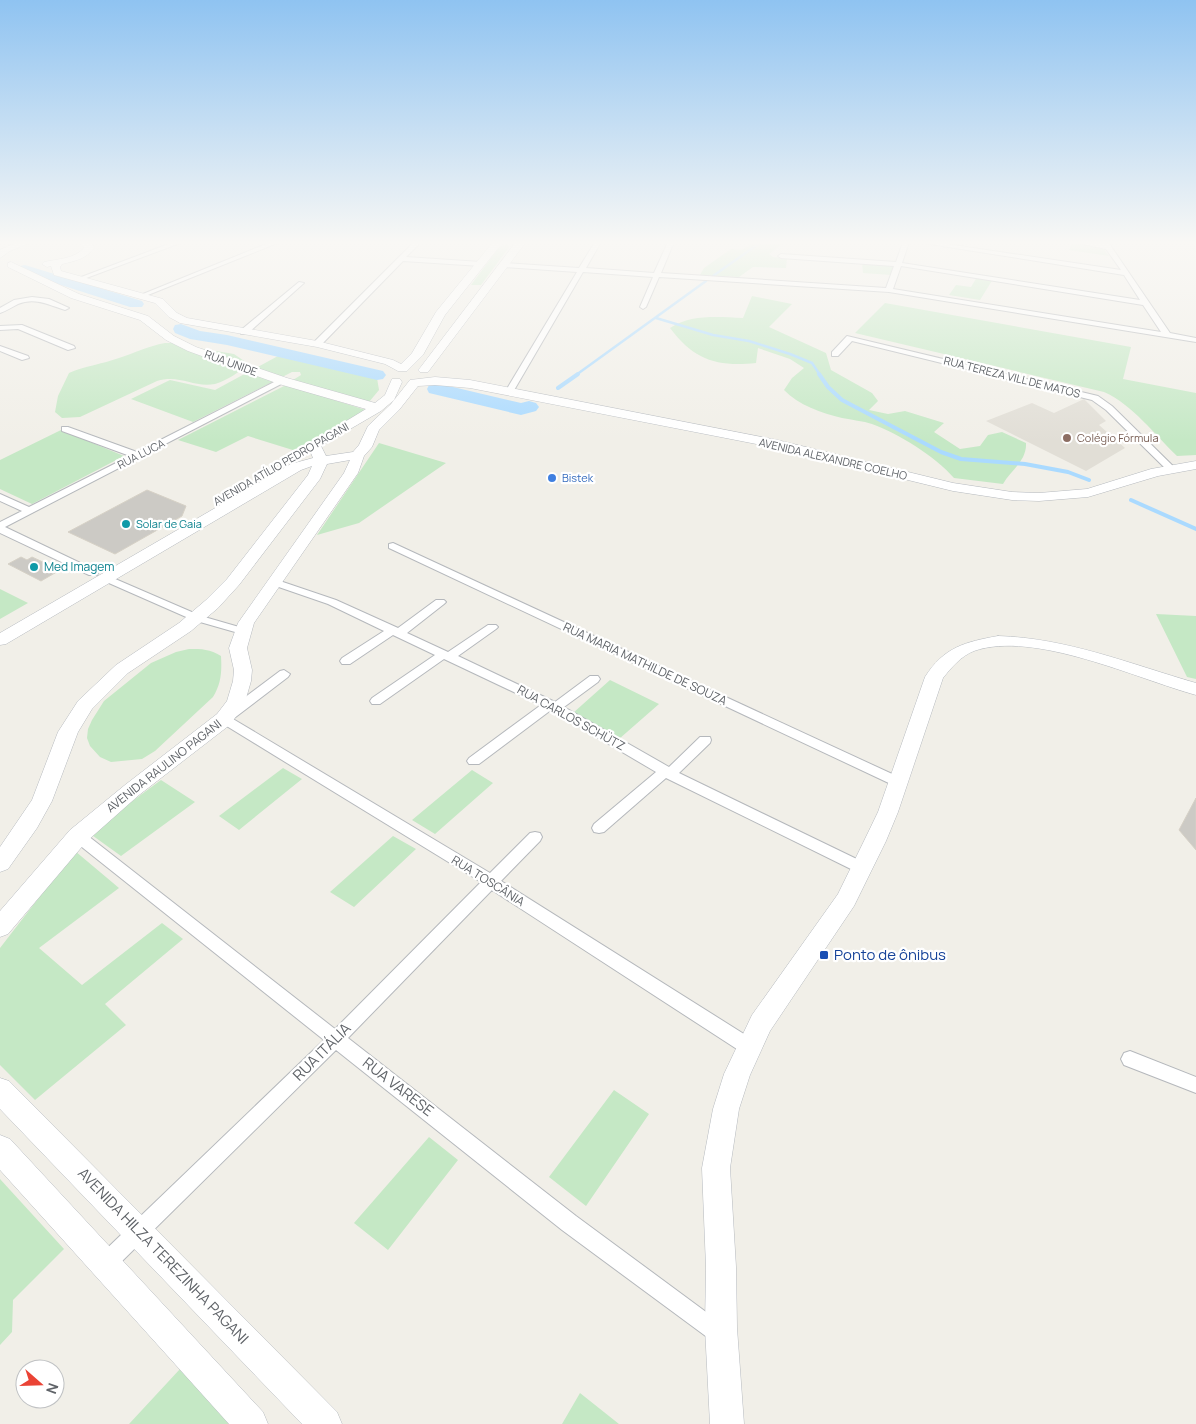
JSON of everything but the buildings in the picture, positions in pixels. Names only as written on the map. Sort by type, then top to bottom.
[{"type":"main road","name":"RUA UNIDE","points":[[114,308],[144,318],[170,338],[192,349],[283,381],[377,408]]},
{"type":"main road","points":[[166,308],[184,321]]},
{"type":"main road","name":"AVENIDA ATÍLIO PEDRO PAGANI","points":[[0,627],[100,576],[318,453],[390,397],[400,373],[417,354],[445,308]]},
{"type":"main road","points":[[357,455],[365,447],[373,429],[381,419],[396,407],[416,382],[426,378],[428,373],[425,371],[471,308]]},
{"type":"main road","points":[[144,318],[154,319],[171,313]]},
{"type":"main road","points":[[440,314],[454,314],[464,318]]},
{"type":"main road","points":[[159,330],[172,323],[184,321],[246,330],[317,344],[390,362],[400,373],[416,382]]},
{"type":"main road","name":"AVENIDA ALEXANDRE COELHO","points":[[400,373],[425,371],[470,384],[777,444],[953,487],[1012,496],[1039,497],[1088,493],[1170,469],[1196,465]]},
{"type":"main road","name":"AVENIDA ALEXANDRE COELHO","points":[[416,382],[435,381],[470,384]]},
{"type":"main road","points":[[0,863],[30,822],[42,801],[68,732],[85,705],[122,669],[197,618],[224,593],[308,486],[318,453]]},
{"type":"main road","name":"AVENIDA ATÍLIO PEDRO PAGANI","points":[[318,453],[357,455]]},
{"type":"main road","name":"AVENIDA RAULINO PAGANI","points":[[0,927],[78,836],[132,790],[224,719],[236,702],[242,682],[243,670],[238,648],[242,631],[351,473],[357,460],[357,455]]},
{"type":"main road","name":"AVENIDA ATÍLIO PEDRO PAGANI","points":[[0,640],[100,576]]},
{"type":"main road","points":[[727,1424],[721,1335],[721,1267],[716,1168],[726,1109],[736,1074],[761,1023],[846,900],[862,868],[885,820],[934,677],[944,664],[957,653],[971,646],[1012,640],[1079,653],[1196,689]]},
{"type":"main road","name":"AVENIDA HILZA TEREZINHA PAGANI","points":[[0,1090],[325,1424]]},
{"type":"main road","points":[[0,1149],[251,1424]]},
{"type":"street","points":[[246,330],[271,308]]},
{"type":"street","points":[[317,344],[353,308]]},
{"type":"street","points":[[510,392],[559,308]]},
{"type":"street","points":[[1003,308],[1196,340]]},
{"type":"street","points":[[1149,308],[1167,335]]},
{"type":"street","points":[[0,328],[19,327],[71,348]]},
{"type":"street","name":"RUA TEREZA VILL DE MATOS","points":[[835,354],[850,338],[1095,398],[1109,408],[1170,469]]},
{"type":"street","points":[[0,348],[25,358]]},
{"type":"street","name":"RUA LUCA","points":[[0,528],[283,381]]},
{"type":"street","points":[[66,429],[137,456]]},
{"type":"street","points":[[0,497],[30,511]]},
{"type":"street","points":[[0,528],[100,576],[197,618],[242,631]]},
{"type":"street","name":"RUA MARIA MATHILDE DE SOUZA","points":[[393,546],[898,782]]},
{"type":"street","name":"RUA CARLOS SCHÜTZ","points":[[274,582],[332,602],[553,706],[668,773],[862,868]]},
{"type":"street","points":[[346,661],[440,602]]},
{"type":"street","points":[[376,701],[492,627]]},
{"type":"street","points":[[224,719],[284,674]]},
{"type":"street","points":[[474,761],[594,679]]},
{"type":"street","name":"RUA TOSCÂNIA","points":[[224,719],[492,882],[749,1047]]},
{"type":"street","points":[[599,828],[668,773],[705,740]]},
{"type":"street","name":"RUA VARESE","points":[[78,836],[569,1223],[721,1335]]},
{"type":"street","name":"RUA ITÁLIA","points":[[105,1264],[336,1038],[535,837]]},
{"type":"street","points":[[1130,1059],[1196,1085]]},
{"type":"shaded area","name":"Colégio Fórmula","points":[[1084,399],[1106,421],[1099,425],[1125,448],[1086,471],[986,421],[1032,403],[1054,413]]},
{"type":"green space","points":[[747,308],[788,308],[769,327],[826,353],[831,370],[872,393],[878,401],[869,410],[888,414],[905,411],[944,423],[934,432],[960,449],[980,446],[988,435],[1002,432],[1026,443],[1024,455],[1003,484],[954,478],[927,454],[894,434],[872,424],[819,411],[796,400],[784,390],[792,378],[804,368],[790,359],[758,348],[756,363],[729,364],[718,362],[707,359],[688,348],[670,328],[696,318],[743,318]]},
{"type":"green space","points":[[880,308],[915,308],[1131,347],[1123,379],[1196,393],[1196,455],[1177,456],[1134,412],[1104,392],[855,333]]},
{"type":"green space","points":[[165,343],[182,343],[192,347],[234,354],[250,365],[215,384],[207,385],[173,379],[157,381],[80,417],[62,418],[55,412],[58,396],[69,373]]},
{"type":"green space","points":[[278,356],[377,378],[379,390],[369,402],[293,380],[301,375],[300,372],[292,372],[193,422],[131,399],[170,380],[215,390]]},
{"type":"green space","points":[[286,385],[366,410],[296,451],[248,436],[216,452],[178,440]]},
{"type":"green space","points":[[61,430],[124,456],[32,504],[0,489],[0,460]]},
{"type":"green space","points":[[379,443],[446,463],[359,523],[317,535]]},
{"type":"green space","points":[[0,589],[28,603],[0,619]]},
{"type":"green space","points":[[1156,614],[1196,616],[1196,679],[1187,677]]},
{"type":"green space","points":[[189,649],[206,650],[221,656],[220,678],[213,697],[155,751],[142,759],[111,762],[100,757],[90,746],[87,738],[92,720],[104,701],[151,663],[176,652]]},
{"type":"green space","points":[[610,680],[659,704],[619,739],[573,713]]},
{"type":"green space","points":[[283,768],[302,779],[239,830],[219,816]]},
{"type":"green space","points":[[472,770],[493,783],[435,834],[412,820]]},
{"type":"green space","points":[[161,780],[195,802],[121,856],[89,833]]},
{"type":"green space","points":[[393,836],[416,849],[354,907],[330,892]]},
{"type":"green space","points":[[75,851],[119,888],[39,948],[82,985],[162,923],[183,939],[105,1004],[126,1025],[35,1100],[0,1065],[0,948]]},
{"type":"green space","points":[[614,1090],[649,1114],[586,1206],[549,1177]]},
{"type":"green space","points":[[429,1137],[458,1160],[388,1250],[354,1223]]},
{"type":"green space","points":[[0,1179],[64,1249],[13,1300],[12,1332],[0,1345]]},
{"type":"green space","points":[[180,1369],[230,1424],[129,1424]]},
{"type":"green space","points":[[580,1393],[619,1424],[562,1424]]},
{"type":"waterway","points":[[576,375],[668,308]]},
{"type":"waterway","points":[[656,318],[713,335],[749,341],[790,354],[812,363],[820,375]]},
{"type":"waterway","points":[[181,329],[196,335],[227,340],[377,375]]},
{"type":"waterway","points":[[558,388],[578,374]]},
{"type":"waterway","points":[[819,374],[828,387],[842,400],[941,452],[961,459],[1025,464],[1068,472],[1089,480]]},
{"type":"waterway","points":[[436,389],[521,409],[529,407]]},
{"type":"waterway","points":[[1131,500],[1196,529]]},
{"type":"place","name":"Colégio Fórmula","points":[[1067,438]]},
{"type":"place","name":"Bistek","points":[[552,478]]},
{"type":"place","name":"Solar de Gaia","points":[[126,524]]},
{"type":"place","name":"Med Imagem","points":[[34,567]]},
{"type":"place","name":"Ponto de ônibus","points":[[824,955]]}]
